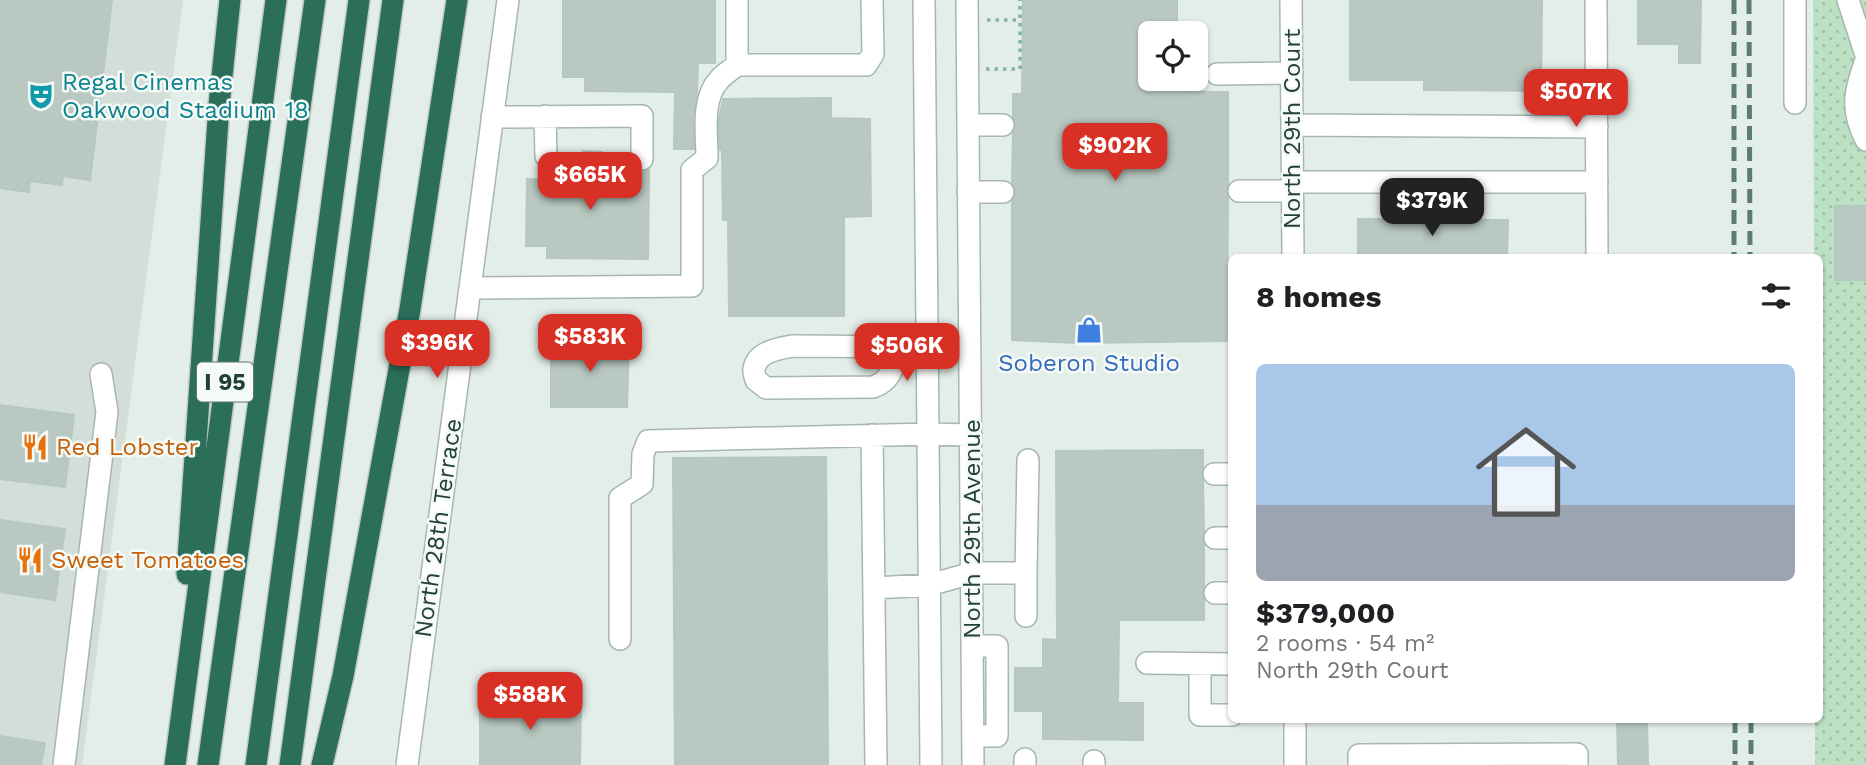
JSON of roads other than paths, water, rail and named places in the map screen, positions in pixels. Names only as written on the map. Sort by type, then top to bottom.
[{"type":"highway","points":[[174,765],[219,105],[230,0]]},
{"type":"highway","name":"I 95","points":[[174,765],[276,0]]},
{"type":"highway","points":[[208,765],[315,0]]},
{"type":"highway","points":[[256,765],[359,0]]},
{"type":"highway","points":[[290,765],[393,0]]},
{"type":"highway","points":[[322,765],[344,676],[410,309],[457,0]]},
{"type":"street","name":"North 28th Terrace","points":[[407,765],[508,0]]},
{"type":"street","points":[[737,0],[737,65]]},
{"type":"street","points":[[470,288],[692,286],[692,170],[707,158],[707,104],[718,81],[737,65],[866,65],[873,54],[872,0]]},
{"type":"street","name":"North 29th Avenue","points":[[924,0],[931,765]]},
{"type":"street","name":"North 29th Avenue","points":[[967,0],[973,765]]},
{"type":"street","name":"North 29th Court","points":[[1291,0],[1293,254]]},
{"type":"street","points":[[1596,0],[1597,254]]},
{"type":"street","points":[[1795,0],[1795,103]]},
{"type":"street","points":[[1848,0],[1866,57],[1856,87],[1856,113],[1866,139]]},
{"type":"street","points":[[1217,74],[1292,73]]},
{"type":"street","points":[[545,116],[546,156]]},
{"type":"street","points":[[492,117],[642,116],[642,159]]},
{"type":"street","points":[[968,125],[1003,125]]},
{"type":"street","points":[[1292,125],[1597,127]]},
{"type":"street","points":[[1239,191],[1292,186],[1597,182]]},
{"type":"street","points":[[968,192],[1003,192]]},
{"type":"street","points":[[899,347],[889,377],[882,385],[766,388],[755,380],[754,368],[760,357],[792,346],[927,347]]},
{"type":"street","points":[[64,765],[107,412],[101,374]]},
{"type":"street","points":[[872,435],[876,765]]},
{"type":"street","points":[[620,639],[620,498],[642,484],[643,454],[648,441],[971,435]]},
{"type":"street","points":[[1026,616],[1028,460]]},
{"type":"street","points":[[874,587],[929,585],[972,573],[1026,573]]},
{"type":"street","points":[[1147,663],[1228,664]]},
{"type":"street","points":[[1200,664],[1200,715],[1228,715]]},
{"type":"street","points":[[1295,723],[1295,765]]},
{"type":"street","points":[[1359,765],[1359,755],[1577,754],[1577,765]]},
{"type":"railway","points":[[1734,0],[1734,254]]},
{"type":"railway","points":[[1749,0],[1750,254]]},
{"type":"railway","points":[[1735,723],[1735,765]]},
{"type":"railway","points":[[1751,723],[1751,765]]},
{"type":"place","name":"Regal Cinemas Oakwood Stadium 18","points":[[41,96]]},
{"type":"place","name":"Soberon Studio","points":[[1089,330]]},
{"type":"place","name":"Red Lobster","points":[[35,447]]},
{"type":"place","name":"Sweet Tomatoes","points":[[30,560]]}]
